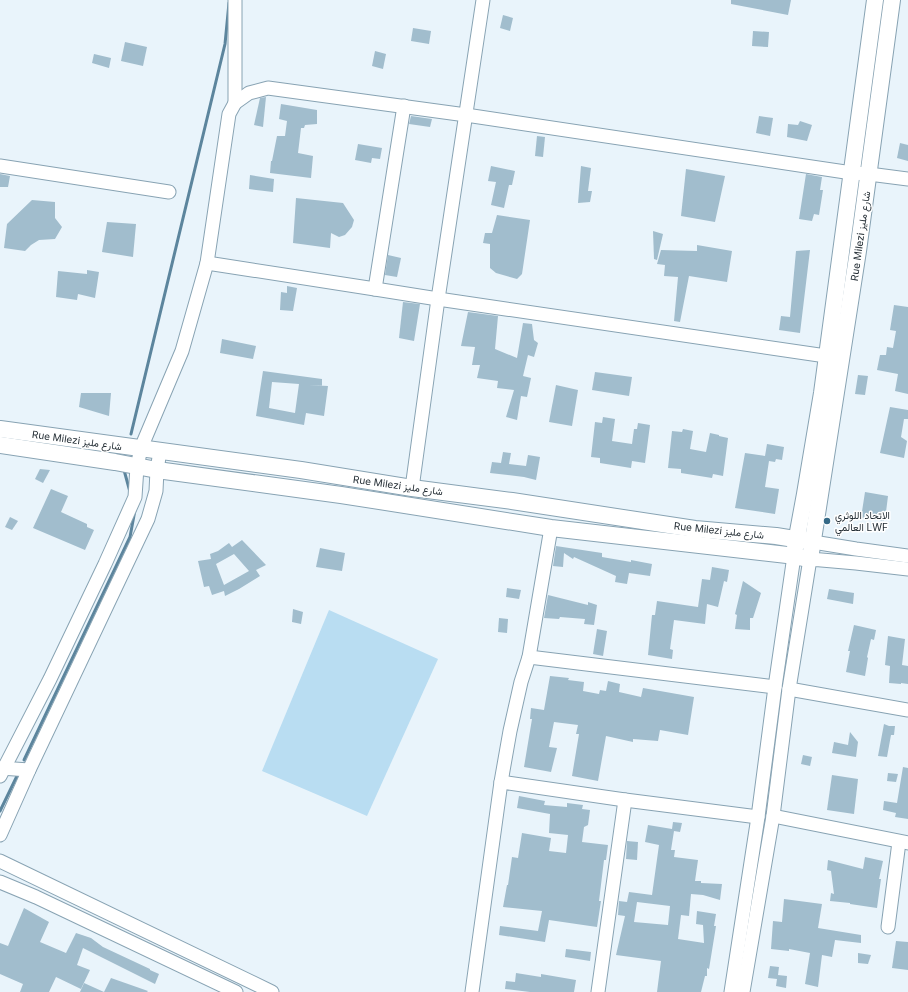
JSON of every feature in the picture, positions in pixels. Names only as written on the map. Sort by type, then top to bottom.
[{"type":"street","points":[[235,0],[235,103]]},
{"type":"street","points":[[412,488],[438,299],[483,0]]},
{"type":"street","name":"Rue Milezi شارع مليز","points":[[794,556],[822,393],[875,0]]},
{"type":"street","name":"Rue Milezi شارع مليز","points":[[0,445],[115,462],[157,470],[341,495],[551,528],[810,559],[858,251],[892,0]]},
{"type":"street","points":[[1,771],[50,679],[135,497],[137,467],[141,448],[182,351],[206,263],[229,114],[235,103],[249,93],[268,88],[466,115],[852,173],[908,179]]},
{"type":"street","points":[[375,289],[404,106]]},
{"type":"street","points":[[0,166],[169,192]]},
{"type":"street","points":[[206,263],[826,356]]},
{"type":"street","name":"Rue Milezi شارع مليز","points":[[0,429],[301,470],[412,488],[512,500],[695,529],[776,536],[813,542]]},
{"type":"street","points":[[0,835],[29,770],[148,519],[156,491],[160,451]]},
{"type":"street","points":[[472,992],[501,782],[510,731],[521,682],[529,657],[551,528]]},
{"type":"street","points":[[813,542],[908,556]]},
{"type":"street","points":[[731,992],[758,817],[794,556]]},
{"type":"street","points":[[743,992],[773,816],[789,689],[810,559],[908,569]]},
{"type":"street","points":[[529,657],[775,687]]},
{"type":"street","points":[[789,689],[908,710]]},
{"type":"street","points":[[1,771],[29,770]]},
{"type":"street","points":[[501,782],[758,817]]},
{"type":"street","points":[[598,992],[625,800]]},
{"type":"street","points":[[773,816],[904,842],[888,927]]},
{"type":"street","points":[[0,861],[272,992]]},
{"type":"street","points":[[0,882],[36,897],[236,992]]},
{"type":"shaded area","points":[[329,610],[438,659],[367,816],[262,771]]},
{"type":"building","points":[[731,0],[791,0],[788,15],[731,4]]},
{"type":"building","points":[[503,15],[513,18],[510,31],[500,28]]},
{"type":"building","points":[[413,28],[431,31],[429,44],[411,41]]},
{"type":"building","points":[[753,31],[769,32],[768,47],[752,46]]},
{"type":"building","points":[[125,42],[147,47],[143,66],[121,61]]},
{"type":"building","points":[[375,51],[386,54],[383,69],[372,66]]},
{"type":"building","points":[[94,54],[111,58],[109,68],[92,63]]},
{"type":"building","points":[[266,97],[263,127],[254,125],[260,98]]},
{"type":"building","points":[[281,104],[317,110],[317,124],[305,125],[304,128],[301,128],[298,153],[313,156],[311,178],[270,173],[271,161],[277,136],[285,136],[287,121],[279,119]]},
{"type":"building","points":[[411,116],[432,119],[430,127],[409,124]]},
{"type":"building","points":[[759,116],[773,118],[770,136],[756,133]]},
{"type":"building","points":[[800,121],[812,125],[807,141],[787,137],[788,124],[798,125]]},
{"type":"building","points":[[537,136],[545,137],[543,157],[535,156]]},
{"type":"building","points":[[900,143],[908,145],[908,161],[897,158]]},
{"type":"building","points":[[358,144],[382,148],[380,159],[372,158],[371,163],[355,160]]},
{"type":"building","points":[[491,166],[515,171],[512,185],[509,185],[504,208],[491,205],[496,182],[488,181]]},
{"type":"building","points":[[581,166],[591,168],[588,191],[592,191],[590,202],[578,203]]},
{"type":"building","points":[[686,169],[725,176],[715,222],[681,216]]},
{"type":"building","points":[[0,174],[10,176],[8,187],[0,187]]},
{"type":"building","points":[[806,174],[822,177],[820,190],[823,190],[819,215],[814,214],[812,221],[799,219]]},
{"type":"building","points":[[250,175],[274,179],[273,192],[249,189]]},
{"type":"building","points":[[296,198],[343,203],[354,220],[352,227],[345,235],[339,237],[331,233],[330,248],[293,243]]},
{"type":"building","points":[[32,200],[55,202],[55,218],[62,227],[55,239],[39,240],[25,251],[4,248],[7,224]]},
{"type":"building","points":[[497,215],[530,220],[522,274],[517,279],[496,273],[490,268],[490,244],[483,243],[485,233],[492,233]]},
{"type":"building","points":[[107,222],[136,224],[133,257],[102,252]]},
{"type":"building","points":[[653,231],[663,234],[657,260],[654,259]]},
{"type":"building","points":[[697,245],[732,251],[727,282],[689,276],[680,322],[674,321],[678,277],[664,276],[665,265],[657,264],[661,250],[697,251]]},
{"type":"building","points":[[810,250],[800,333],[779,330],[781,316],[790,317],[796,251]]},
{"type":"building","points":[[388,255],[401,258],[397,277],[385,275]]},
{"type":"building","points":[[87,270],[99,272],[95,298],[78,294],[77,300],[56,297],[58,271],[87,274]]},
{"type":"building","points":[[287,286],[297,288],[293,311],[280,310],[281,292],[287,293]]},
{"type":"building","points":[[403,302],[420,304],[414,341],[399,338]]},
{"type":"building","points":[[894,305],[908,307],[908,394],[895,391],[898,374],[877,370],[880,355],[886,355],[887,347],[893,348],[896,331],[890,330]]},
{"type":"building","points":[[468,312],[498,316],[495,349],[517,358],[523,323],[532,324],[534,340],[538,343],[534,357],[528,355],[523,376],[531,378],[527,397],[521,396],[517,420],[506,417],[514,390],[497,388],[498,381],[477,378],[480,365],[472,365],[475,347],[461,346]]},
{"type":"building","points":[[222,339],[256,346],[253,359],[220,353]]},
{"type":"building","points":[[263,371],[322,379],[322,386],[328,386],[324,416],[306,413],[304,425],[256,416]],"holes":[[[272,382],[299,384],[295,413],[269,408]]]},
{"type":"building","points":[[595,372],[632,377],[629,396],[592,390]]},
{"type":"building","points":[[858,375],[868,376],[865,395],[855,394]]},
{"type":"building","points":[[556,385],[578,390],[572,426],[549,422]]},
{"type":"building","points":[[81,393],[111,393],[109,416],[79,407]]},
{"type":"building","points":[[890,407],[908,410],[908,419],[904,419],[901,437],[907,441],[904,458],[880,453]]},
{"type":"building","points":[[603,417],[615,419],[612,441],[632,444],[634,429],[637,429],[638,423],[650,425],[645,463],[632,461],[631,468],[600,463],[600,458],[591,457],[595,422],[602,423]]},
{"type":"building","points":[[683,429],[693,431],[690,449],[706,452],[710,433],[728,438],[723,476],[713,474],[712,478],[681,473],[681,469],[668,468],[672,431],[682,432]]},
{"type":"building","points":[[767,444],[784,447],[782,460],[776,459],[775,462],[769,461],[765,487],[779,489],[775,514],[735,508],[745,453],[765,456]]},
{"type":"building","points":[[503,452],[511,453],[509,464],[526,466],[528,455],[540,457],[536,480],[490,473],[492,462],[501,463]]},
{"type":"building","points":[[40,469],[50,470],[43,483],[35,479]]},
{"type":"building","points":[[51,489],[68,496],[61,512],[87,524],[87,527],[94,530],[85,550],[33,528]]},
{"type":"building","points":[[865,492],[888,496],[884,521],[861,518]]},
{"type":"building","points":[[10,517],[18,521],[12,530],[5,527]]},
{"type":"building","points":[[242,540],[266,565],[256,570],[260,576],[239,589],[225,596],[224,591],[212,595],[209,586],[204,587],[198,561],[211,559],[210,554],[218,551],[229,543],[232,547]],"holes":[[[234,554],[249,571],[224,585],[216,564]]]},
{"type":"building","points":[[556,546],[602,553],[602,557],[652,564],[650,576],[629,573],[627,584],[615,582],[616,576],[574,557],[573,559],[564,553],[563,567],[553,566]]},
{"type":"building","points":[[320,548],[345,553],[342,571],[316,567]]},
{"type":"building","points":[[712,567],[729,570],[727,582],[724,581],[718,607],[707,604],[705,624],[674,620],[670,649],[673,650],[672,659],[648,655],[652,615],[655,615],[657,601],[698,607],[702,579],[710,580]]},
{"type":"building","points":[[743,581],[761,593],[753,618],[750,618],[750,630],[735,629],[737,615],[735,614]]},
{"type":"building","points":[[507,588],[521,590],[519,599],[506,597]]},
{"type":"building","points":[[829,589],[854,593],[853,604],[827,599]]},
{"type":"building","points":[[548,595],[588,605],[588,602],[597,605],[594,625],[584,624],[585,619],[560,617],[559,619],[544,618]]},
{"type":"building","points":[[293,609],[303,612],[301,624],[292,622]]},
{"type":"building","points":[[499,618],[508,619],[507,633],[498,632]]},
{"type":"building","points":[[854,625],[876,630],[874,640],[871,639],[865,676],[846,672],[850,651],[848,651]]},
{"type":"building","points":[[597,629],[607,631],[603,656],[593,654]]},
{"type":"building","points":[[888,636],[905,639],[902,665],[908,666],[908,684],[889,683],[890,666],[885,665]]},
{"type":"building","points":[[550,676],[569,678],[568,680],[584,682],[583,691],[599,694],[600,690],[606,691],[608,681],[620,684],[619,692],[641,697],[643,688],[694,697],[688,735],[660,730],[658,741],[633,739],[633,742],[606,736],[598,781],[572,776],[579,734],[576,734],[578,725],[554,722],[549,747],[557,748],[551,772],[524,767],[532,719],[530,719],[531,708],[544,710]]},
{"type":"building","points":[[884,724],[895,726],[894,735],[891,735],[887,757],[878,756]]},
{"type":"building","points":[[850,732],[858,742],[856,757],[832,753],[834,742],[848,745]]},
{"type":"building","points":[[803,755],[812,757],[810,766],[801,764]]},
{"type":"building","points":[[903,767],[908,768],[908,819],[895,817],[896,813],[883,810],[884,801],[897,803]]},
{"type":"building","points":[[888,773],[898,774],[896,782],[887,781]]},
{"type":"building","points":[[832,775],[858,779],[854,814],[827,810]]},
{"type":"building","points":[[519,796],[545,801],[544,805],[567,807],[567,803],[583,805],[582,809],[590,810],[588,825],[584,827],[582,842],[608,845],[606,860],[604,860],[599,901],[601,901],[597,927],[549,920],[545,942],[499,935],[500,926],[538,931],[542,911],[503,907],[512,857],[518,858],[522,833],[551,838],[549,851],[566,853],[568,835],[549,833],[550,814],[517,808]]},
{"type":"building","points":[[673,822],[682,823],[680,832],[674,831],[671,850],[675,850],[674,857],[698,860],[695,881],[701,881],[701,883],[722,884],[720,900],[703,895],[691,894],[689,916],[681,915],[678,939],[704,943],[703,925],[696,924],[697,911],[716,914],[714,926],[716,926],[709,969],[707,968],[707,976],[705,976],[701,992],[657,992],[661,961],[616,955],[625,916],[618,915],[619,901],[627,902],[629,892],[652,895],[659,845],[645,842],[648,825],[672,829]],"holes":[[[637,902],[670,906],[668,925],[634,922]]]},
{"type":"building","points":[[627,841],[638,842],[637,860],[626,859]]},
{"type":"building","points":[[865,857],[883,861],[879,879],[881,879],[877,908],[830,901],[831,893],[834,894],[831,871],[827,870],[828,860],[863,869]]},
{"type":"building","points":[[784,899],[822,904],[818,928],[861,935],[861,943],[835,940],[832,957],[822,955],[818,987],[805,984],[810,953],[789,949],[789,951],[771,949],[773,921],[782,922]]},
{"type":"building","points":[[24,908],[49,922],[40,942],[66,953],[76,933],[91,938],[103,947],[159,974],[155,984],[83,948],[77,965],[90,970],[81,989],[56,977],[49,992],[20,992],[23,984],[0,974],[0,943],[8,946]]},
{"type":"building","points":[[896,941],[908,942],[908,970],[892,968]]},
{"type":"building","points":[[566,949],[591,952],[590,961],[565,957]]},
{"type":"building","points":[[858,953],[871,955],[868,964],[858,963]]},
{"type":"building","points":[[770,966],[779,967],[778,975],[787,976],[786,988],[776,986],[777,979],[768,978]]},
{"type":"building","points":[[516,973],[541,977],[541,974],[576,980],[574,992],[530,992],[505,989],[506,981],[515,982]]},
{"type":"building","points":[[111,978],[148,991],[104,992]]},
{"type":"building","points":[[84,983],[104,992],[80,992]]},
{"type":"waterway","points":[[131,434],[225,44],[229,3]]},
{"type":"waterway","points":[[124,470],[130,492]]},
{"type":"waterway","points":[[24,760],[130,537],[135,510]]},
{"type":"waterway","points":[[0,811],[17,776]]},
{"type":"place","name":"الاتحاد اللوثري العالمي LWF","points":[[827,521]]}]
